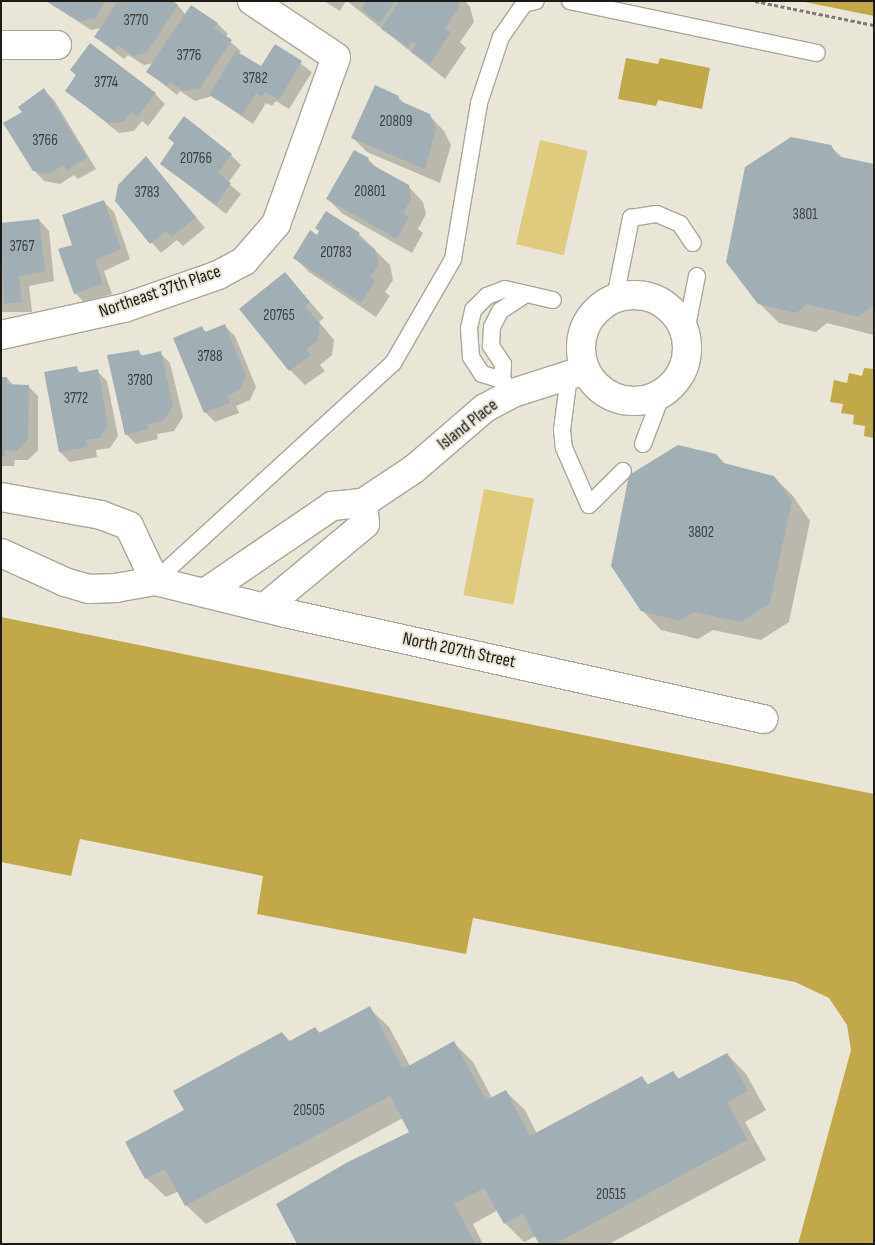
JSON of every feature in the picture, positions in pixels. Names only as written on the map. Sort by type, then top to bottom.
[{"type":"street","name":"Northeast 37th Place","points":[[1,335],[124,308],[218,275],[244,261],[276,224],[336,57],[252,1]]},
{"type":"street","points":[[1,45],[57,45]]},
{"type":"street","points":[[631,294],[648,296],[664,304],[677,315],[686,331],[688,349],[685,367],[676,382],[662,394],[645,400],[627,401],[602,390],[577,373],[582,336],[594,313],[614,298],[631,294]]},
{"type":"street","name":"Island Place","points":[[206,592],[332,506],[362,503],[414,469],[486,408],[508,386],[577,373]]},
{"type":"street","points":[[1,497],[101,515],[128,526],[155,580],[116,588],[89,589],[65,582],[1,553]]},
{"type":"street","points":[[264,608],[365,524],[362,503]]},
{"type":"street","name":"North 207th Street","points":[[155,580],[264,608],[763,719]]},
{"type":"lane","points":[[155,580],[393,363],[453,259],[479,104],[501,37],[524,4],[536,1]]},
{"type":"lane","points":[[570,1],[818,53]]},
{"type":"lane","points":[[614,298],[631,218],[657,214],[680,224],[693,243]]},
{"type":"lane","points":[[686,331],[697,276]]},
{"type":"lane","points":[[508,386],[482,374],[471,357],[469,328],[473,310],[487,296],[505,289],[523,296],[553,300]]},
{"type":"lane","points":[[508,386],[503,364],[491,346],[492,327],[500,311],[523,296]]},
{"type":"lane","points":[[577,373],[562,430],[564,448],[589,506],[623,471]]},
{"type":"lane","points":[[643,444],[662,394]]},
{"type":"path","points":[[756,1],[874,25]]},
{"type":"shaded area","points":[[800,1],[874,1],[874,16]]},
{"type":"shaded area","points":[[626,58],[658,64],[660,58],[710,68],[702,109],[658,100],[656,106],[618,99]]},
{"type":"shaded area","points":[[540,140],[588,151],[564,255],[516,244]]},
{"type":"shaded area","points":[[864,368],[874,369],[874,438],[864,436],[865,426],[853,424],[854,415],[841,413],[843,404],[830,402],[834,380],[847,383],[849,373],[862,376]]},
{"type":"shaded area","points":[[484,489],[534,499],[513,605],[463,595]]},
{"type":"shaded area","points":[[1,617],[874,794],[874,1244],[798,1244],[851,1050],[847,1025],[829,998],[795,982],[473,918],[466,954],[257,914],[263,876],[80,839],[71,876],[1,862]]},
{"type":"building","points":[[46,1],[106,1],[95,18],[79,21]]},
{"type":"building","points":[[118,1],[172,1],[178,5],[147,52],[133,56],[117,45],[114,50],[94,37]]},
{"type":"building","points":[[365,1],[395,1],[380,23],[362,10]]},
{"type":"building","points":[[399,1],[458,1],[460,6],[445,28],[451,32],[430,64],[411,52],[416,44],[412,42],[409,47],[381,29]]},
{"type":"building","points":[[191,5],[218,23],[214,28],[232,40],[200,88],[184,91],[170,82],[167,86],[146,72]]},
{"type":"building","points":[[90,43],[156,93],[137,117],[131,112],[124,122],[108,123],[65,91],[76,75],[70,70]]},
{"type":"building","points":[[275,44],[302,61],[279,100],[265,92],[262,97],[256,93],[242,115],[209,95],[236,51],[261,66]]},
{"type":"building","points":[[375,85],[399,96],[398,100],[430,114],[436,129],[425,169],[351,138]]},
{"type":"building","points":[[44,88],[87,158],[67,170],[64,165],[49,174],[33,171],[3,123],[22,112],[18,107]]},
{"type":"building","points":[[184,116],[232,154],[218,173],[231,183],[216,205],[160,164],[174,143],[168,138]]},
{"type":"building","points":[[791,137],[831,145],[837,156],[874,164],[874,305],[858,317],[807,304],[796,313],[758,304],[726,262],[745,167]]},
{"type":"building","points":[[354,150],[369,158],[367,162],[409,185],[411,199],[403,214],[409,217],[397,239],[326,199]]},
{"type":"building","points":[[146,156],[196,217],[172,237],[166,231],[150,244],[115,201],[118,185]]},
{"type":"building","points":[[104,200],[121,249],[95,260],[103,284],[74,294],[58,249],[72,245],[62,215]]},
{"type":"building","points":[[326,211],[360,233],[357,237],[375,249],[379,265],[370,277],[376,280],[361,303],[293,258],[310,230],[317,235],[319,231],[315,228]]},
{"type":"building","points":[[39,219],[45,271],[19,276],[22,302],[4,304],[1,223]]},
{"type":"building","points":[[285,272],[310,302],[305,306],[320,324],[318,340],[306,350],[311,355],[289,371],[239,309]]},
{"type":"building","points":[[225,324],[246,376],[240,390],[227,396],[230,403],[204,413],[173,338],[202,326],[205,332]]},
{"type":"building","points":[[139,350],[140,356],[161,351],[173,406],[163,421],[147,424],[149,429],[125,435],[107,355]]},
{"type":"building","points":[[77,366],[78,373],[98,369],[108,425],[100,438],[86,440],[88,447],[59,452],[44,372]]},
{"type":"building","points":[[1,377],[7,377],[7,384],[29,385],[28,439],[17,451],[5,450],[5,456],[1,456]]},
{"type":"building","points":[[678,445],[716,454],[724,463],[774,476],[792,501],[770,603],[741,622],[694,612],[679,621],[641,611],[611,566],[629,475]]},
{"type":"building","points":[[370,1006],[403,1069],[454,1041],[486,1100],[506,1090],[530,1136],[642,1076],[647,1085],[673,1071],[678,1079],[727,1053],[748,1091],[727,1102],[747,1140],[555,1244],[539,1244],[523,1214],[504,1224],[484,1188],[454,1204],[476,1244],[297,1244],[276,1204],[346,1163],[409,1132],[390,1096],[185,1206],[165,1169],[145,1179],[125,1142],[184,1110],[173,1091],[282,1032],[288,1042],[315,1027],[319,1033]]}]
